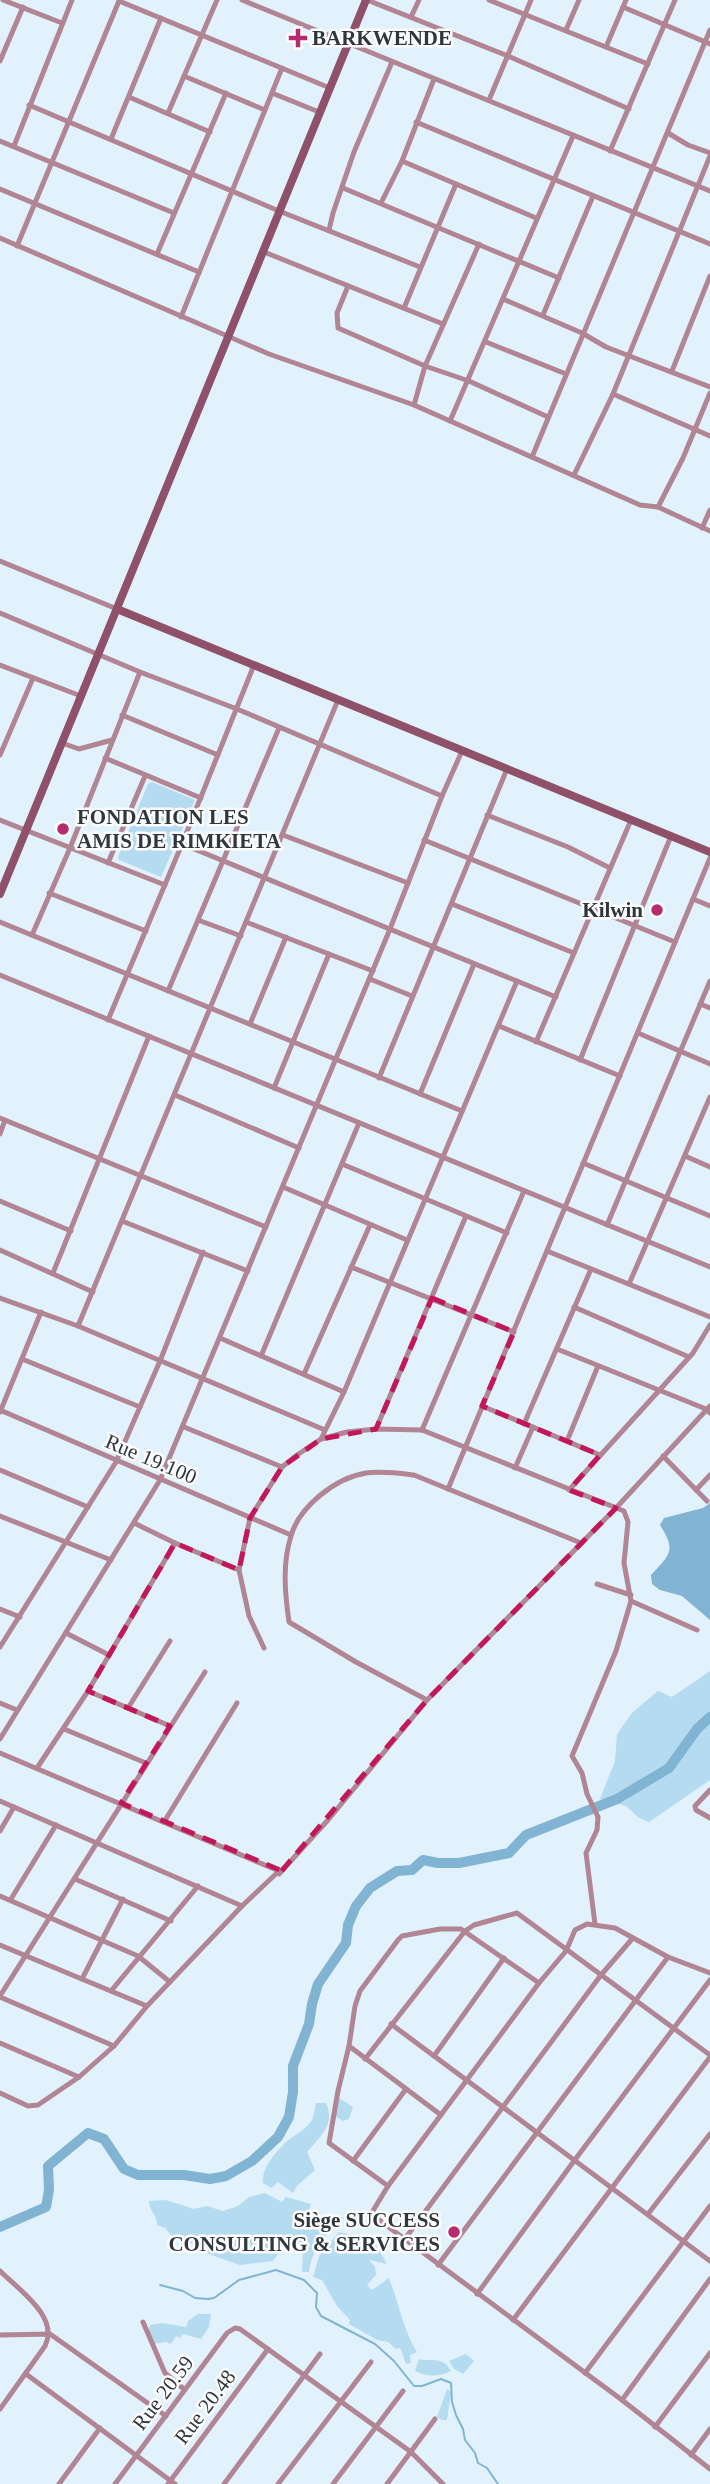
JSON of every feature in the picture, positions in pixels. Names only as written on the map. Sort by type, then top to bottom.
[{"type":"street","points":[[3,0],[62,23]]},
{"type":"street","points":[[14,146],[72,0]]},
{"type":"street","points":[[17,246],[118,0],[330,88]]},
{"type":"street","points":[[168,113],[216,0]]},
{"type":"street","points":[[242,0],[710,191]]},
{"type":"street","points":[[260,7],[263,0]]},
{"type":"street","points":[[0,894],[366,0],[508,56],[629,109]]},
{"type":"street","points":[[411,17],[419,0]]},
{"type":"street","points":[[489,0],[648,64]]},
{"type":"street","points":[[489,100],[531,0]]},
{"type":"street","points":[[566,30],[579,0]]},
{"type":"street","points":[[606,47],[626,0]]},
{"type":"street","points":[[610,150],[675,0]]},
{"type":"street","points":[[0,61],[23,7]]},
{"type":"street","points":[[624,7],[708,43]]},
{"type":"street","points":[[111,139],[161,18]]},
{"type":"street","points":[[532,457],[633,212],[708,43],[710,30]]},
{"type":"street","points":[[329,230],[354,152],[392,62]]},
{"type":"street","points":[[181,317],[282,68]]},
{"type":"street","points":[[184,76],[265,110]]},
{"type":"street","points":[[381,203],[402,161],[434,79]]},
{"type":"street","points":[[157,254],[226,93]]},
{"type":"street","points":[[272,93],[319,112]]},
{"type":"street","points":[[129,97],[210,132]]},
{"type":"street","points":[[29,105],[419,267]]},
{"type":"street","points":[[416,122],[710,244]]},
{"type":"street","points":[[574,475],[613,394],[710,154],[668,133]]},
{"type":"street","points":[[450,421],[573,136]]},
{"type":"street","points":[[0,141],[174,213]]},
{"type":"street","points":[[402,161],[536,218]]},
{"type":"street","points":[[404,308],[456,184]]},
{"type":"street","points":[[343,188],[559,278]]},
{"type":"street","points":[[0,189],[199,272]]},
{"type":"street","points":[[543,315],[593,196]]},
{"type":"street","points":[[0,238],[270,354],[414,405],[640,505],[658,507],[710,531]]},
{"type":"street","points":[[414,405],[425,366],[479,244]]},
{"type":"street","points":[[264,252],[443,324]]},
{"type":"street","points":[[672,371],[710,276]]},
{"type":"street","points":[[348,286],[337,313],[338,328],[425,366],[469,381],[548,417]]},
{"type":"street","points":[[503,299],[582,333],[606,347],[710,387]]},
{"type":"street","points":[[486,342],[566,374]]},
{"type":"street","points":[[658,507],[695,431],[710,393]]},
{"type":"street","points":[[613,394],[710,436]]},
{"type":"street","points":[[702,528],[710,510]]},
{"type":"street","points":[[0,561],[710,852]]},
{"type":"street","points":[[0,613],[442,796]]},
{"type":"street","points":[[0,665],[81,696]]},
{"type":"street","points":[[108,1020],[254,665]]},
{"type":"street","points":[[32,935],[70,848],[140,672]]},
{"type":"street","points":[[0,755],[33,678]]},
{"type":"street","points":[[78,1326],[338,700]]},
{"type":"street","points":[[122,715],[218,755]]},
{"type":"street","points":[[168,991],[279,728]]},
{"type":"street","points":[[62,743],[79,749],[112,740]]},
{"type":"street","points":[[0,1739],[160,1480],[370,979],[462,751]]},
{"type":"street","points":[[105,758],[201,798]]},
{"type":"street","points":[[379,1078],[507,769]]},
{"type":"street","points":[[108,863],[145,776]]},
{"type":"street","points":[[488,815],[568,847],[610,868]]},
{"type":"street","points":[[0,820],[164,885]]},
{"type":"street","points":[[537,1042],[631,820]]},
{"type":"street","points":[[283,835],[408,883]]},
{"type":"street","points":[[580,1060],[671,836]]},
{"type":"street","points":[[424,841],[675,942]]},
{"type":"street","points":[[182,844],[556,997]]},
{"type":"street","points":[[448,1489],[710,858]]},
{"type":"street","points":[[49,893],[146,931]]},
{"type":"street","points":[[693,899],[710,906]]},
{"type":"street","points":[[452,904],[574,953]]},
{"type":"street","points":[[198,920],[241,936]]},
{"type":"street","points":[[0,922],[462,1111]]},
{"type":"street","points":[[246,922],[373,971]]},
{"type":"street","points":[[250,1024],[286,937]]},
{"type":"street","points":[[274,1088],[329,954]]},
{"type":"street","points":[[421,1094],[474,964]]},
{"type":"street","points":[[0,975],[710,1267]]},
{"type":"street","points":[[370,979],[412,996]]},
{"type":"street","points":[[321,1439],[344,1392],[517,981]]},
{"type":"street","points":[[607,1225],[710,981]]},
{"type":"street","points":[[700,1004],[710,1008]]},
{"type":"street","points":[[499,1026],[620,1076]]},
{"type":"street","points":[[638,1033],[710,1064]]},
{"type":"street","points":[[53,1273],[149,1036]]},
{"type":"street","points":[[175,1095],[299,1148]]},
{"type":"street","points":[[629,1284],[710,1097]]},
{"type":"street","points":[[702,1116],[710,1119]]},
{"type":"street","points":[[0,1134],[3,1119],[266,1227]]},
{"type":"street","points":[[261,1356],[359,1123]]},
{"type":"street","points":[[685,1156],[710,1167]]},
{"type":"street","points":[[583,1163],[710,1216]]},
{"type":"street","points":[[342,1164],[507,1233]]},
{"type":"street","points":[[283,1187],[407,1240]]},
{"type":"street","points":[[422,1430],[473,1316],[524,1191]]},
{"type":"street","points":[[0,1201],[71,1231]]},
{"type":"street","points":[[376,1429],[466,1216]]},
{"type":"street","points":[[122,1221],[248,1271]]},
{"type":"street","points":[[304,1374],[370,1224]]},
{"type":"street","points":[[0,1250],[93,1292]]},
{"type":"street","points":[[547,1251],[710,1317]]},
{"type":"street","points":[[0,1647],[116,1462],[203,1252]]},
{"type":"street","points":[[351,1266],[514,1332]]},
{"type":"street","points":[[524,1424],[591,1269]]},
{"type":"street","points":[[0,1298],[78,1326],[325,1430]]},
{"type":"street","points":[[574,1307],[689,1357]]},
{"type":"street","points":[[0,1411],[41,1312]]},
{"type":"street","points":[[569,1490],[689,1357],[710,1325]]},
{"type":"street","points":[[220,1338],[344,1392]]},
{"type":"street","points":[[0,2093],[28,2106],[38,2105],[79,2077],[114,2046],[147,2006],[242,1906],[279,1874],[328,1820],[427,1700],[709,1409],[556,1349]]},
{"type":"street","points":[[22,1359],[140,1407]]},
{"type":"street","points":[[567,1441],[598,1366]]},
{"type":"street","points":[[482,1406],[600,1455]]},
{"type":"street","name":"Rue 19.100","points":[[0,1411],[291,1535]]},
{"type":"street","points":[[184,1427],[282,1467]]},
{"type":"street","points":[[515,1468],[533,1427]]},
{"type":"street","points":[[264,1648],[249,1616],[239,1570],[250,1518],[282,1467],[321,1439],[347,1432],[376,1429],[422,1430],[624,1511],[628,1516],[624,1563],[631,1598],[616,1651],[572,1756],[598,1817],[597,1830],[586,1853],[595,1924]]},
{"type":"street","points":[[663,1456],[707,1500]]},
{"type":"street","points":[[0,1470],[88,1507]]},
{"type":"street","points":[[427,1700],[289,1622],[285,1596],[285,1566],[291,1535],[315,1500],[340,1482],[363,1474],[387,1472],[414,1475],[581,1543]]},
{"type":"street","points":[[696,1490],[710,1475]]},
{"type":"street","points":[[0,1516],[111,1560]]},
{"type":"street","points":[[134,1523],[239,1570]]},
{"type":"street","points":[[37,1768],[88,1691],[175,1543]]},
{"type":"street","points":[[597,1584],[697,1630]]},
{"type":"street","points":[[0,1609],[20,1617]]},
{"type":"street","points":[[66,1633],[109,1655]]},
{"type":"street","points":[[128,1708],[170,1641]]},
{"type":"street","points":[[114,2046],[0,1996],[205,1672]]},
{"type":"street","points":[[88,1691],[170,1726]]},
{"type":"street","points":[[0,1703],[17,1710]]},
{"type":"street","points":[[164,1822],[237,1703]]},
{"type":"street","points":[[64,1729],[146,1763]]},
{"type":"street","points":[[0,1753],[278,1869],[279,1874]]},
{"type":"street","points":[[710,1790],[695,1808],[710,1818]]},
{"type":"street","points":[[0,1801],[242,1906]]},
{"type":"street","points":[[0,1831],[14,1807]]},
{"type":"street","points":[[11,1899],[56,1825]]},
{"type":"street","points":[[75,1879],[172,1921]]},
{"type":"street","points":[[111,1991],[138,1956],[172,1921],[198,1886]]},
{"type":"street","points":[[0,1896],[138,1956],[170,1982]]},
{"type":"street","points":[[82,1979],[123,1899]]},
{"type":"street","points":[[365,2059],[465,1931],[474,1925],[518,1913],[710,2056],[513,2320]]},
{"type":"street","points":[[710,1973],[632,1939],[615,1927],[587,1924],[575,1930],[566,1951],[539,1983],[388,2186],[371,2214],[622,2400],[710,2469]]},
{"type":"street","points":[[388,2186],[328,2140],[360,1990],[400,1937],[454,1928],[465,1931],[539,1983]]},
{"type":"street","points":[[404,2240],[601,1975],[632,1939]]},
{"type":"street","points":[[0,1945],[147,2006]]},
{"type":"street","points":[[438,2265],[668,1956]]},
{"type":"street","points":[[434,2056],[504,1958]]},
{"type":"street","points":[[477,2294],[710,1980]]},
{"type":"street","points":[[391,2024],[710,2261]]},
{"type":"street","points":[[0,2043],[79,2077]]},
{"type":"street","points":[[349,2046],[441,2115]]},
{"type":"street","points":[[353,2161],[406,2089]]},
{"type":"street","points":[[648,2214],[710,2134]]},
{"type":"street","points":[[585,2373],[710,2206]]},
{"type":"street","points":[[0,2271],[35,2306],[49,2327],[50,2334],[46,2346],[0,2409]]},
{"type":"street","points":[[622,2400],[710,2279]]},
{"type":"street","points":[[143,2322],[165,2373],[185,2390]]},
{"type":"street","name":"Rue 20.59","points":[[115,2484],[228,2333],[236,2328],[240,2329],[268,2348]]},
{"type":"street","points":[[0,2335],[50,2334],[166,2416]]},
{"type":"street","points":[[268,2348],[411,2452],[443,2484]]},
{"type":"street","name":"Rue 20.48","points":[[171,2483],[268,2348]]},
{"type":"street","points":[[655,2427],[710,2353]]},
{"type":"street","points":[[224,2484],[320,2354]]},
{"type":"street","points":[[278,2484],[371,2362]]},
{"type":"street","points":[[26,2374],[171,2483]]},
{"type":"street","points":[[334,2484],[403,2391]]},
{"type":"street","points":[[387,2484],[435,2419]]},
{"type":"street","points":[[59,2484],[100,2428]]},
{"type":"street","points":[[691,2455],[710,2429]]},
{"type":"highlighted area","points":[[432,1298],[514,1332],[482,1406],[600,1455],[569,1490],[616,1508],[427,1700],[279,1874],[280,1870],[121,1803],[170,1726],[88,1691],[175,1543],[239,1570],[250,1518],[282,1467],[321,1439],[376,1429]]},
{"type":"shaded area","points":[[152,782],[195,800],[161,877],[119,860],[118,857],[148,784]]},
{"type":"shaded area","points":[[710,1503],[710,1620],[682,1596],[660,1590],[652,1584],[651,1575],[669,1552],[668,1540],[660,1525],[664,1518],[703,1508]]},
{"type":"shaded area","points":[[710,1671],[710,1780],[649,1822],[639,1818],[626,1806],[600,1799],[615,1761],[617,1734],[632,1713],[658,1691],[672,1697]]},
{"type":"shaded area","points":[[339,2098],[353,2107],[349,2119],[343,2121],[335,2116]]},
{"type":"shaded area","points":[[316,2103],[326,2103],[329,2117],[325,2130],[307,2152],[315,2170],[293,2193],[278,2182],[271,2188],[263,2183],[266,2168],[283,2145],[312,2120]]},
{"type":"shaded area","points":[[265,2193],[282,2202],[286,2197],[311,2204],[306,2219],[319,2225],[337,2215],[344,2218],[317,2249],[309,2272],[302,2272],[303,2251],[293,2245],[285,2245],[273,2261],[240,2265],[206,2253],[205,2249],[195,2242],[188,2245],[184,2243],[181,2235],[172,2236],[165,2228],[157,2225],[149,2201],[166,2200],[194,2209],[207,2206],[223,2211],[238,2206],[249,2197]]},
{"type":"shaded area","points":[[339,2232],[348,2234],[349,2238],[362,2245],[363,2250],[368,2250],[367,2240],[375,2237],[376,2245],[387,2264],[369,2260],[375,2267],[376,2275],[367,2285],[372,2290],[389,2278],[417,2352],[410,2355],[411,2363],[406,2364],[400,2348],[396,2349],[388,2342],[377,2340],[349,2324],[350,2320],[337,2306],[322,2280],[313,2277],[319,2256]]},
{"type":"shaded area","points":[[198,2314],[211,2314],[209,2327],[201,2339],[183,2334],[180,2338],[176,2336],[171,2344],[153,2344],[148,2330],[150,2325],[162,2323],[186,2327],[188,2321]]},
{"type":"shaded area","points":[[466,2354],[474,2361],[463,2374],[454,2369],[449,2361]]},
{"type":"shaded area","points":[[419,2359],[441,2361],[451,2371],[433,2376],[420,2373],[415,2371]]},
{"type":"shaded area","points":[[447,2389],[451,2392],[447,2420],[442,2420],[437,2417]]},
{"type":"waterway","points":[[0,2227],[46,2207],[49,2190],[48,2166],[88,2133],[104,2139],[124,2169],[138,2175],[184,2175],[210,2179],[226,2176],[252,2161],[278,2137],[289,2117],[293,2066],[309,2024],[318,1984],[346,1943],[348,1925],[356,1906],[370,1888],[397,1871],[412,1870],[423,1860],[459,1863],[509,1853],[526,1835],[617,1799],[669,1768],[697,1729],[710,1717]]},
{"type":"waterway","points":[[160,2285],[183,2291],[195,2298],[208,2299],[214,2298],[239,2280],[276,2270],[304,2280],[317,2293],[316,2307],[321,2316],[375,2344],[394,2361],[414,2386],[441,2379],[451,2383],[452,2402],[465,2440],[475,2453],[478,2463],[487,2468],[498,2484]]},
{"type":"place","name":"BARKWENDE","points":[[298,38]]},
{"type":"place","name":"FONDATION LES AMIS DE RIMKIETA","points":[[63,829]]},
{"type":"place","name":"Kilwin","points":[[657,910]]},
{"type":"place","name":"Siège SUCCESS CONSULTING & SERVICES","points":[[454,2232]]}]
